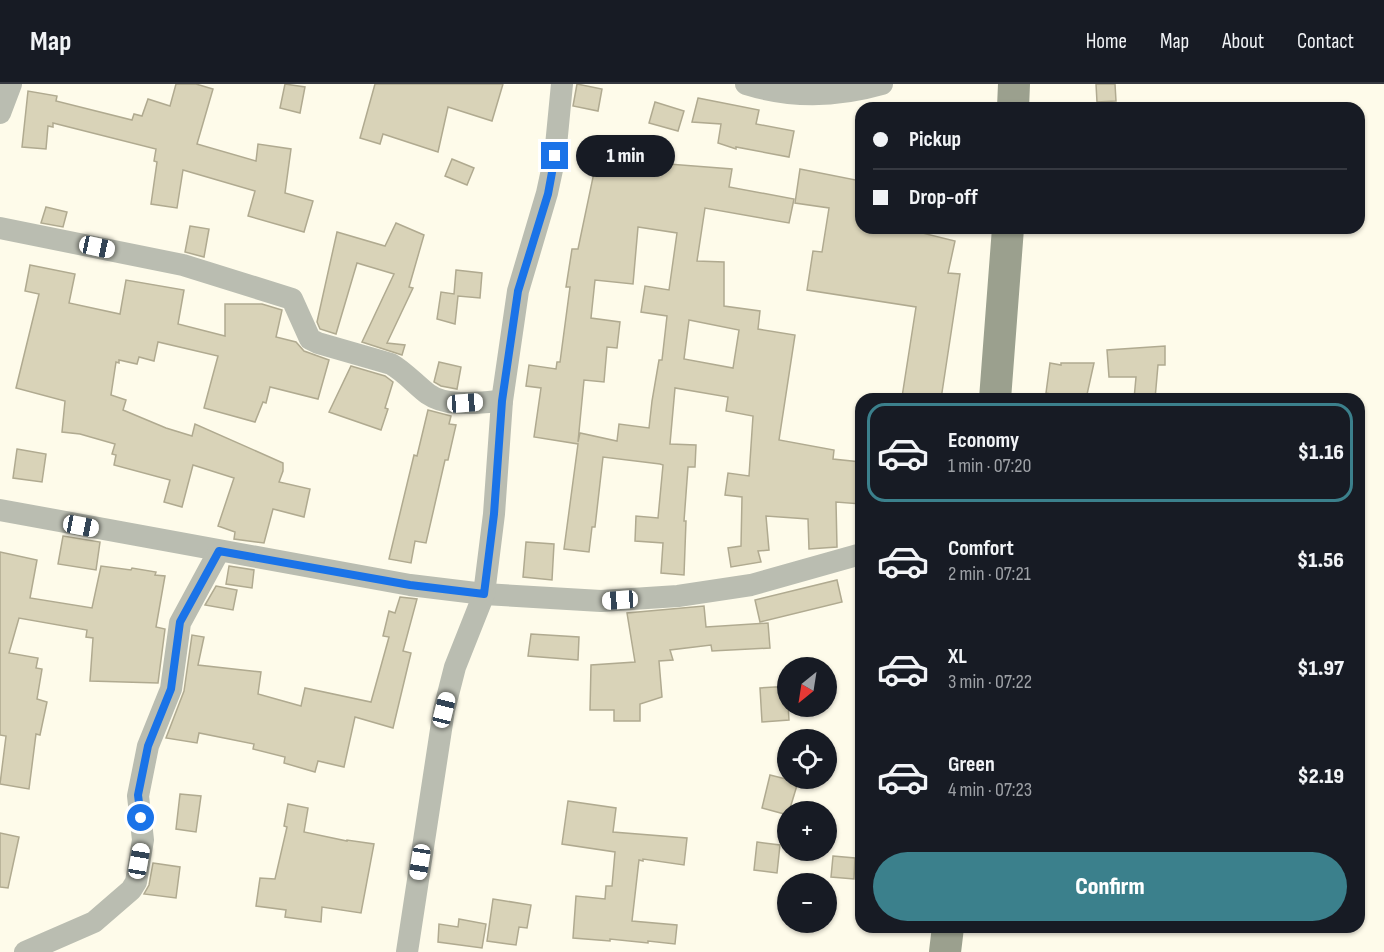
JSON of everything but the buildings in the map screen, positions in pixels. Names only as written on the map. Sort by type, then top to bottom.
[{"type":"main road","points":[[1013,102],[1014,84]]},
{"type":"main road","points":[[995,393],[1008,234]]},
{"type":"main road","points":[[945,952],[947,933]]},
{"type":"street","points":[[0,113],[11,84]]},
{"type":"street","points":[[407,952],[444,710],[455,667],[484,594],[494,514],[502,401],[518,291],[548,194],[555,156],[562,84]]},
{"type":"street","points":[[746,84],[796,95],[836,94],[882,84]]},
{"type":"street","points":[[0,228],[183,265],[292,299],[310,339],[318,343],[391,364],[402,370],[430,395],[446,401],[465,403],[502,401]]},
{"type":"street","points":[[0,510],[410,585],[484,594],[601,602],[678,596],[751,585],[855,556]]},
{"type":"street","points":[[25,952],[94,922],[131,890],[136,882],[143,840],[138,795],[148,746],[171,689],[180,622],[219,551]]},
{"type":"route","points":[[141,818],[138,795],[151,734],[174,678],[180,622],[219,551],[359,574],[410,585],[484,594],[494,514],[502,401],[518,291],[548,194],[555,156]]}]
